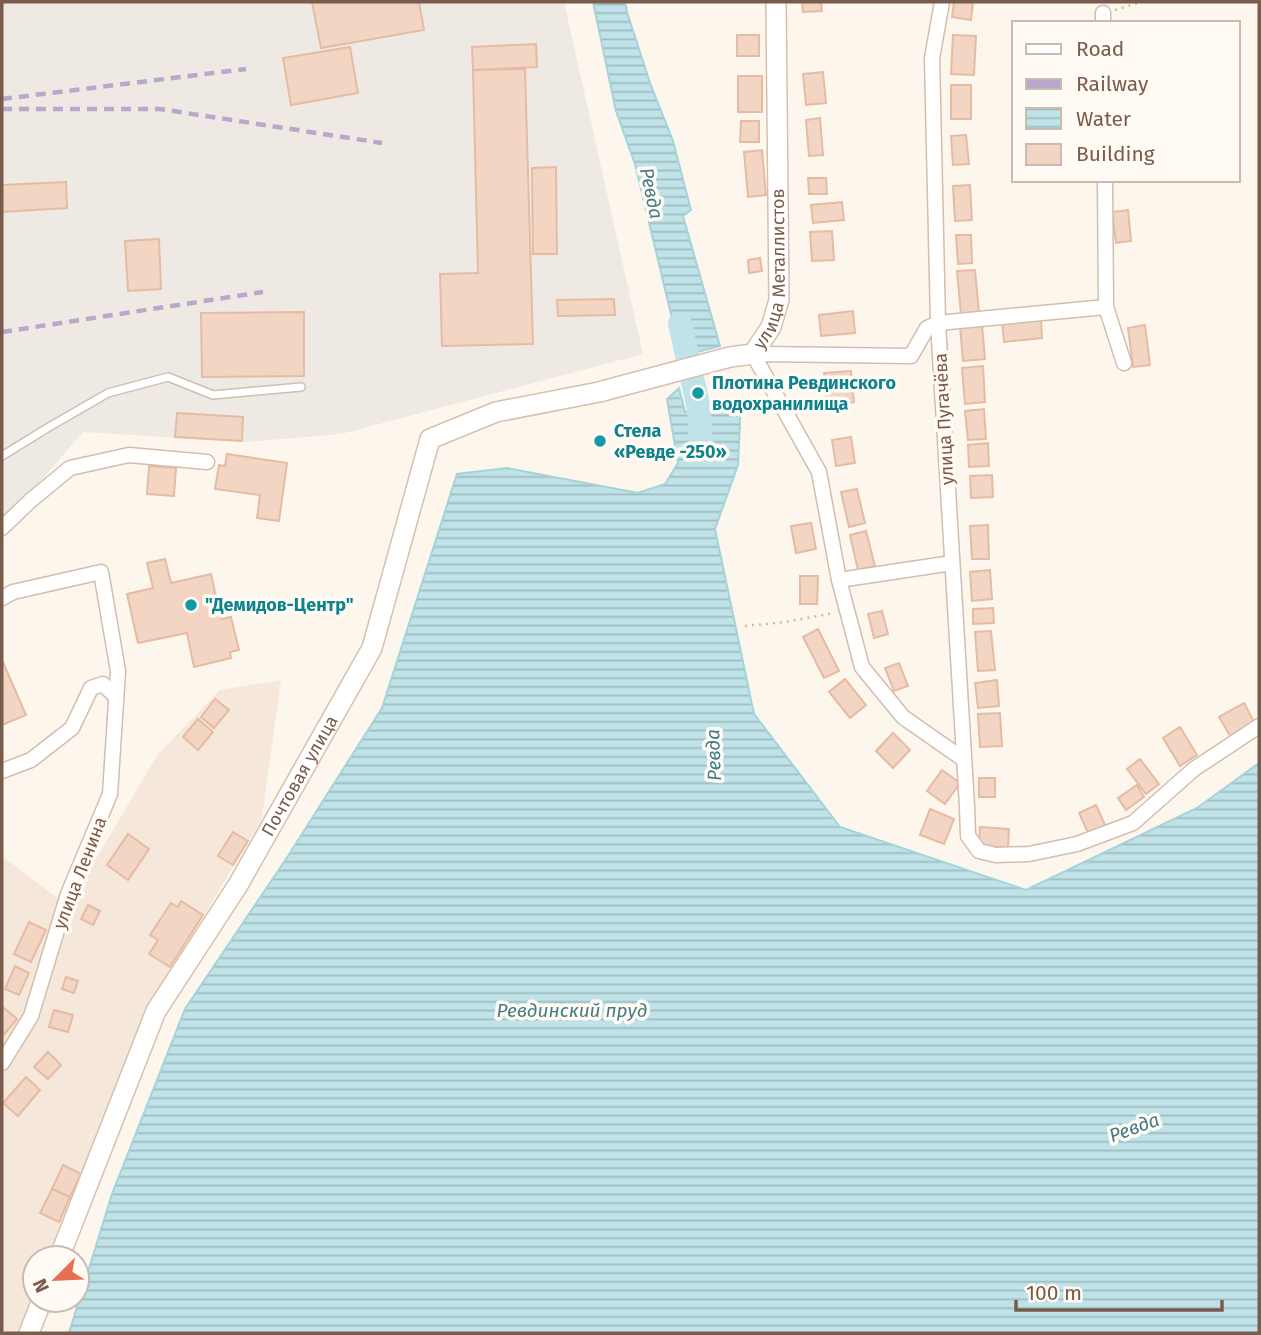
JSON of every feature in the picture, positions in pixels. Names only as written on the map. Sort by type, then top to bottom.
[{"type":"street","name":"улица Металлистов","points":[[776,2],[779,300],[771,327],[753,354],[819,471],[839,580],[862,667],[903,717],[964,759]]},
{"type":"street","name":"улица Пугачёва","points":[[942,2],[932,58],[938,323],[968,836],[979,851],[996,855],[1029,854],[1077,844],[1133,823],[1194,769],[1259,726]]},
{"type":"street","points":[[1105,182],[1106,307],[1124,363]]},
{"type":"street","points":[[753,354],[911,356],[928,328],[938,323],[1106,307]]},
{"type":"street","name":"Почтовая улица","points":[[64,1244],[156,1011],[238,885],[372,648],[430,439],[496,412],[599,392],[730,357],[753,354]]},
{"type":"street","points":[[2,528],[30,500],[70,468],[130,455],[207,462]]},
{"type":"street","points":[[839,580],[952,563]]},
{"type":"street","name":"улица Ленина","points":[[2,598],[13,592],[101,572],[117,671],[110,794],[68,894],[31,1016],[2,1063]]},
{"type":"street","points":[[2,771],[31,760],[72,728],[91,688],[103,684],[116,697]]},
{"type":"street","points":[[29,1333],[36,1314]]},
{"type":"lane","points":[[2,456],[108,393],[168,377],[213,395],[301,387]]},
{"type":"path","points":[[1103,18],[1142,2]]},
{"type":"path","points":[[745,626],[847,611]]},
{"type":"shaded area","points":[[2,2],[564,2],[643,354],[341,434],[246,442],[83,432],[17,508],[2,520]]},
{"type":"shaded area","points":[[281,680],[262,818],[143,1018],[54,1244],[21,1244],[21,1314],[26,1314],[19,1333],[2,1333],[2,856],[68,906],[158,754],[220,690]]},
{"type":"water","points":[[593,2],[625,2],[650,83],[673,141],[691,210],[683,216],[720,346],[681,356],[635,164],[616,111]]},
{"type":"water","name":"Ревдинский пруд","points":[[679,388],[685,412],[741,399],[738,465],[715,529],[754,714],[840,827],[1026,890],[1197,808],[1259,763],[1259,1333],[69,1333],[75,1314],[91,1314],[91,1262],[112,1194],[185,1009],[288,856],[382,708],[457,474],[507,468],[638,493],[665,484],[678,463],[667,399]]},
{"type":"building","points":[[312,2],[419,2],[424,30],[321,48]]},
{"type":"building","points":[[802,2],[821,2],[822,11],[803,12]]},
{"type":"building","points":[[954,2],[973,2],[971,20],[952,17]]},
{"type":"building","points":[[737,35],[759,35],[759,56],[737,56]]},
{"type":"building","points":[[953,35],[976,36],[974,75],[951,74]]},
{"type":"building","points":[[536,44],[537,67],[473,70],[472,47]]},
{"type":"building","points":[[350,47],[358,93],[291,105],[283,58]]},
{"type":"building","points":[[525,69],[533,344],[442,346],[440,274],[478,273],[473,70]]},
{"type":"building","points":[[823,72],[826,103],[806,105],[803,74]]},
{"type":"building","points":[[738,76],[762,76],[762,112],[738,112]]},
{"type":"building","points":[[951,85],[971,85],[971,119],[951,119]]},
{"type":"building","points":[[820,118],[823,155],[809,156],[806,120]]},
{"type":"building","points":[[741,121],[759,121],[759,142],[740,142]]},
{"type":"building","points":[[966,135],[969,164],[953,165],[951,136]]},
{"type":"building","points":[[762,150],[766,195],[748,197],[744,152]]},
{"type":"building","points":[[556,167],[557,254],[533,254],[532,168]]},
{"type":"building","points":[[808,178],[826,178],[827,194],[809,194]]},
{"type":"building","points":[[66,182],[67,208],[2,212],[2,185]]},
{"type":"building","points":[[970,185],[972,220],[955,221],[953,186]]},
{"type":"building","points":[[842,202],[844,220],[813,223],[811,205]]},
{"type":"building","points":[[1128,210],[1131,241],[1116,243],[1112,212]]},
{"type":"building","points":[[832,231],[834,260],[812,261],[810,232]]},
{"type":"building","points":[[956,235],[971,235],[972,263],[958,264]]},
{"type":"building","points":[[159,239],[161,289],[128,291],[125,241]]},
{"type":"building","points":[[760,258],[762,271],[749,273],[748,260]]},
{"type":"building","points":[[975,270],[979,313],[961,314],[957,271]]},
{"type":"building","points":[[614,299],[615,315],[558,316],[557,300]]},
{"type":"building","points":[[853,311],[855,333],[821,336],[819,315]]},
{"type":"building","points":[[304,312],[304,376],[202,377],[201,313]]},
{"type":"building","points":[[1041,319],[1042,338],[1004,342],[1002,322]]},
{"type":"building","points":[[982,325],[985,359],[963,361],[960,327]]},
{"type":"building","points":[[1145,325],[1150,365],[1133,367],[1128,328]]},
{"type":"building","points":[[983,366],[985,402],[965,404],[962,368]]},
{"type":"building","points":[[851,371],[854,402],[827,405],[824,373]]},
{"type":"building","points":[[984,409],[986,439],[968,440],[965,411]]},
{"type":"building","points":[[177,413],[243,417],[242,441],[175,437]]},
{"type":"building","points":[[851,437],[855,463],[836,466],[832,440]]},
{"type":"building","points":[[988,443],[989,466],[969,467],[968,445]]},
{"type":"building","points":[[227,454],[287,463],[279,521],[257,518],[260,495],[215,489],[219,465],[225,466]]},
{"type":"building","points":[[149,466],[176,468],[174,496],[147,494]]},
{"type":"building","points":[[992,475],[993,497],[971,498],[970,476]]},
{"type":"building","points":[[857,489],[865,523],[849,527],[841,492]]},
{"type":"building","points":[[811,523],[816,549],[796,553],[791,526]]},
{"type":"building","points":[[988,525],[989,559],[972,559],[970,526]]},
{"type":"building","points":[[866,531],[875,566],[858,570],[850,535]]},
{"type":"building","points":[[165,559],[171,583],[211,574],[221,619],[231,617],[239,650],[230,652],[231,658],[194,667],[187,633],[138,643],[127,594],[153,588],[147,563]]},
{"type":"building","points":[[990,570],[992,599],[972,601],[970,572]]},
{"type":"building","points":[[800,576],[818,576],[817,604],[800,604]]},
{"type":"building","points":[[993,608],[994,623],[973,624],[973,609]]},
{"type":"building","points":[[882,611],[888,634],[874,638],[868,614]]},
{"type":"building","points":[[818,629],[839,671],[824,678],[803,637]]},
{"type":"building","points":[[991,631],[995,670],[978,671],[975,632]]},
{"type":"building","points":[[2,660],[26,715],[2,725]]},
{"type":"building","points":[[899,663],[908,686],[894,691],[885,668]]},
{"type":"building","points":[[845,679],[866,705],[850,718],[829,692]]},
{"type":"building","points":[[997,680],[999,706],[978,708],[975,683]]},
{"type":"building","points":[[215,699],[229,710],[214,728],[201,717]]},
{"type":"building","points":[[1244,703],[1254,722],[1230,736],[1219,717]]},
{"type":"building","points":[[1000,713],[1002,746],[980,747],[978,714]]},
{"type":"building","points":[[198,719],[213,732],[198,750],[183,737]]},
{"type":"building","points":[[1180,727],[1197,755],[1180,766],[1163,738]]},
{"type":"building","points":[[893,733],[910,750],[893,768],[876,751]]},
{"type":"building","points":[[1140,759],[1159,784],[1146,794],[1127,769]]},
{"type":"building","points":[[942,770],[960,783],[945,804],[927,791]]},
{"type":"building","points":[[979,778],[995,778],[995,797],[979,797]]},
{"type":"building","points":[[1137,785],[1144,797],[1126,810],[1118,798]]},
{"type":"building","points":[[1096,805],[1106,827],[1089,835],[1079,813]]},
{"type":"building","points":[[930,809],[954,819],[944,844],[920,835]]},
{"type":"building","points":[[980,827],[1009,829],[1008,848],[979,846]]},
{"type":"building","points":[[233,832],[248,841],[233,865],[218,856]]},
{"type":"building","points":[[128,834],[149,849],[128,880],[107,865]]},
{"type":"building","points":[[181,901],[203,915],[170,967],[149,954],[158,940],[150,935],[171,903],[178,907]]},
{"type":"building","points":[[88,905],[100,911],[93,925],[81,919]]},
{"type":"building","points":[[29,922],[46,930],[31,962],[14,954]]},
{"type":"building","points":[[15,966],[29,973],[19,995],[5,989]]},
{"type":"building","points":[[66,977],[78,981],[74,993],[62,989]]},
{"type":"building","points":[[4,1008],[17,1019],[2,1037],[2,1011]]},
{"type":"building","points":[[54,1010],[73,1015],[68,1032],[49,1027]]},
{"type":"building","points":[[48,1052],[61,1065],[48,1079],[34,1067]]},
{"type":"building","points":[[26,1077],[40,1090],[18,1116],[3,1103]]},
{"type":"building","points":[[63,1165],[81,1174],[70,1197],[52,1189]]},
{"type":"building","points":[[52,1189],[70,1197],[59,1222],[40,1213]]},
{"type":"waterway","name":"Ревда","points":[[680,324],[699,409],[701,443]]},
{"type":"railway","points":[[2,99],[246,69]]},
{"type":"railway","points":[[2,109],[160,109],[382,143]]},
{"type":"railway","points":[[2,332],[263,292]]},
{"type":"place","name":"Плотина Ревдинского водохранилища","points":[[698,393]]},
{"type":"place","name":"Стела «Ревде -250»","points":[[600,441]]},
{"type":"place","name":"\"Демидов-Центр\"","points":[[191,605]]}]
